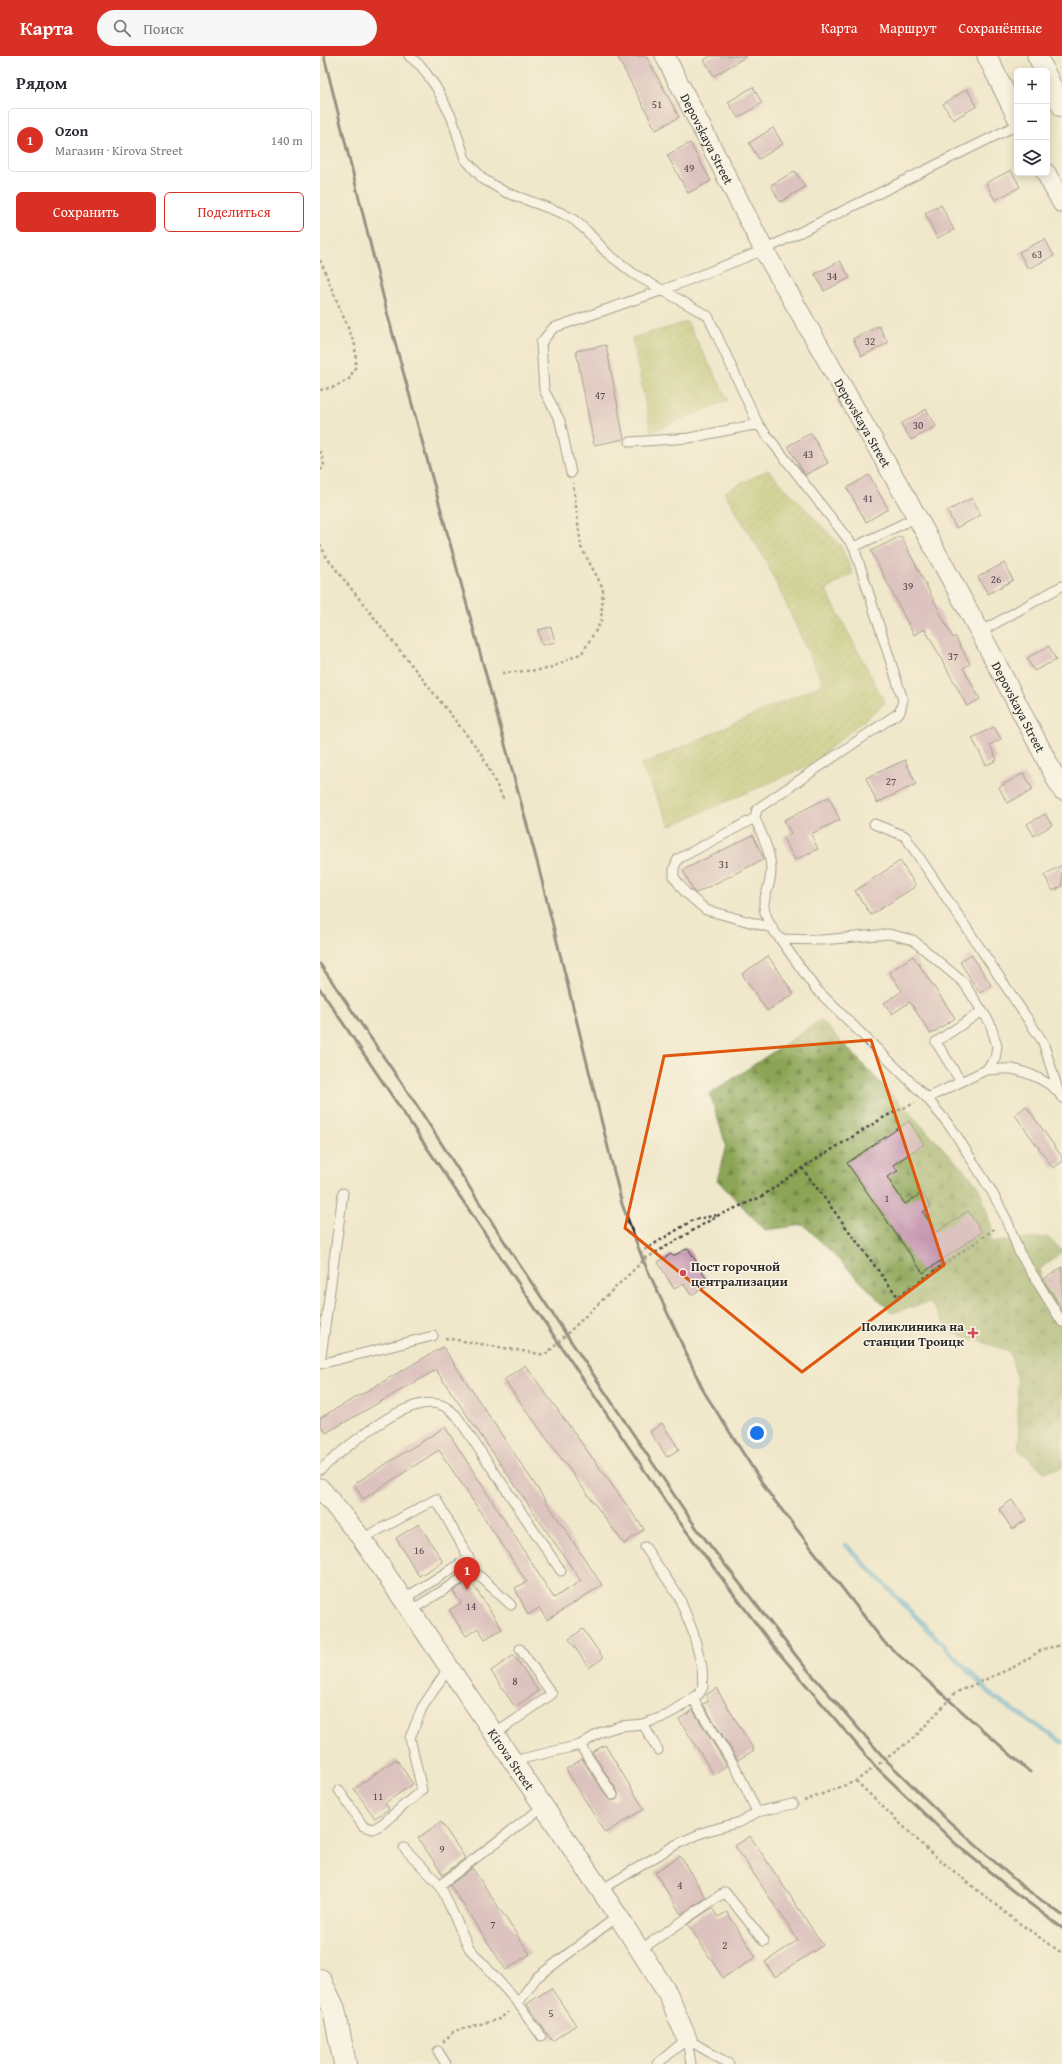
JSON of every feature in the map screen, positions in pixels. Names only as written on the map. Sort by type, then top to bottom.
[{"type":"street","name":"Depovskaya Street","points":[[664,56],[764,250],[917,517],[980,632],[1062,790]]},
{"type":"street","points":[[986,56],[1014,111]]},
{"type":"street","points":[[1037,56],[1043,68]]},
{"type":"street","points":[[1050,82],[1062,107]]},
{"type":"street","points":[[1048,176],[1062,203]]},
{"type":"street","name":"Kirova Street","points":[[320,1488],[362,1539],[601,1890],[668,1994],[687,2039]]},
{"type":"street","points":[[320,1980],[334,2010],[345,2064]]},
{"type":"lane","points":[[409,56],[421,66],[436,87],[452,118],[465,159],[484,179],[505,192],[562,213],[574,220],[607,253],[634,274],[708,316],[758,424],[854,547],[903,700],[900,712],[757,810],[755,818],[770,856],[771,873],[764,901],[764,914],[772,928],[815,988],[927,1098],[953,1130],[992,1192],[1007,1220],[1019,1252],[1062,1322]]},
{"type":"lane","points":[[571,473],[560,422],[544,390],[541,343],[553,328],[662,290],[764,250],[1014,126]]},
{"type":"lane","points":[[630,442],[689,438],[758,424]]},
{"type":"lane","points":[[854,547],[917,517]]},
{"type":"lane","points":[[980,632],[1062,586]]},
{"type":"lane","points":[[755,818],[678,859],[674,868],[674,877],[685,892],[706,910],[772,928]]},
{"type":"lane","points":[[874,824],[905,836],[1043,1042],[1061,1096]]},
{"type":"lane","points":[[780,939],[822,940],[889,934],[913,940],[964,983],[990,1024],[997,1046],[995,1059],[986,1070]]},
{"type":"lane","points":[[961,1082],[936,1042],[982,1011]]},
{"type":"lane","points":[[927,1098],[986,1070],[1012,1069],[1043,1080],[1061,1096]]},
{"type":"lane","points":[[343,1194],[320,1364],[433,1336]]},
{"type":"lane","points":[[320,1470],[348,1445],[397,1412],[423,1404],[441,1404],[456,1416],[561,1571]]},
{"type":"lane","points":[[362,1539],[436,1499],[469,1558],[406,1605]]},
{"type":"lane","points":[[513,1761],[580,1745],[601,1732],[620,1726],[643,1724],[668,1715],[693,1699],[702,1687],[702,1667],[693,1632],[679,1598],[645,1547]]},
{"type":"lane","points":[[406,1605],[474,1571],[511,1606]]},
{"type":"lane","points":[[495,1734],[552,1694],[520,1649]]},
{"type":"lane","points":[[339,1790],[363,1826],[373,1829],[382,1824],[422,1790],[410,1738],[422,1708],[449,1667]]},
{"type":"lane","points":[[693,1699],[737,1770],[757,1812]]},
{"type":"lane","points":[[643,1724],[658,1750]]},
{"type":"lane","points":[[580,1745],[613,1795]]},
{"type":"lane","points":[[601,1890],[675,1845],[704,1832],[740,1822],[757,1812],[793,1804]]},
{"type":"lane","points":[[440,1885],[544,1806]]},
{"type":"lane","points":[[404,1848],[440,1885],[469,1948],[518,2003],[541,2036]]},
{"type":"lane","points":[[640,1950],[725,1892],[764,1941]]},
{"type":"lane","points":[[518,2003],[536,1978],[618,1916]]},
{"type":"lane","points":[[657,2064],[687,2039]]},
{"type":"lane","points":[[687,2039],[691,2064]]},
{"type":"lane","points":[[687,2039],[729,2064]]},
{"type":"lane","points":[[438,2051],[446,2064]]},
{"type":"path","points":[[320,260],[355,345],[356,366],[349,379],[334,386],[320,390]]},
{"type":"path","points":[[320,451],[324,465],[320,471]]},
{"type":"path","points":[[502,673],[548,669],[582,653],[601,622],[603,588],[582,547],[571,473]]},
{"type":"path","points":[[320,544],[327,558],[481,753],[504,800]]},
{"type":"path","points":[[645,1259],[641,1252],[693,1220],[719,1214],[761,1197],[802,1168],[886,1116],[927,1098]]},
{"type":"path","points":[[802,1168],[898,1297],[1007,1220]]},
{"type":"path","points":[[433,1336],[545,1355],[645,1259],[719,1214]]},
{"type":"path","points":[[793,1804],[856,1781],[915,1737],[955,1693],[1016,1666],[1043,1649],[1062,1645]]},
{"type":"path","points":[[856,1781],[930,1852],[1012,1918],[1062,1953]]},
{"type":"path","points":[[438,2051],[445,2039],[454,2031],[499,2019],[518,2003]]},
{"type":"highlighted area","points":[[871,1040],[944,1265],[802,1372],[625,1228],[664,1056]]},
{"type":"green space","points":[[687,322],[728,400],[651,432],[632,338]]},
{"type":"green space","points":[[768,470],[840,545],[853,573],[826,590],[885,703],[808,766],[670,826],[641,765],[823,684],[766,561],[724,492]]},
{"type":"green space","points":[[821,1020],[978,1185],[992,1227],[991,1242],[1047,1237],[1062,1250],[1062,1252],[1040,1269],[1041,1279],[1062,1312],[1062,1468],[1044,1472],[1019,1450],[1017,1378],[1009,1351],[951,1332],[929,1302],[892,1313],[804,1225],[765,1230],[717,1180],[726,1145],[710,1094]]},
{"type":"building","points":[[617,56],[646,56],[679,117],[656,130]]},
{"type":"building","points":[[711,56],[747,56],[714,76],[704,60]]},
{"type":"building","points":[[753,87],[762,103],[738,118],[728,102]]},
{"type":"building","points":[[967,89],[977,106],[953,120],[943,104]]},
{"type":"building","points":[[773,128],[783,144],[759,159],[749,143]]},
{"type":"building","points":[[690,143],[711,181],[688,193],[667,155]]},
{"type":"building","points":[[1011,170],[1020,187],[995,200],[986,183]]},
{"type":"building","points":[[795,171],[805,187],[780,202],[771,185]]},
{"type":"building","points":[[941,205],[954,230],[937,238],[925,213]]},
{"type":"building","points":[[1045,239],[1054,256],[1028,269],[1019,252]]},
{"type":"building","points":[[840,261],[850,278],[824,291],[815,274]]},
{"type":"building","points":[[879,326],[888,343],[862,356],[853,339]]},
{"type":"building","points":[[606,345],[624,439],[594,445],[576,351]]},
{"type":"building","points":[[926,409],[936,426],[911,440],[901,424]]},
{"type":"building","points":[[811,433],[828,463],[805,475],[788,446]]},
{"type":"building","points":[[869,475],[888,509],[866,522],[847,488]]},
{"type":"building","points":[[972,498],[981,515],[956,528],[947,511]]},
{"type":"building","points":[[901,536],[953,638],[955,636],[970,664],[963,668],[980,699],[967,706],[925,629],[914,635],[871,551]]},
{"type":"building","points":[[1004,563],[1013,580],[988,594],[978,577]]},
{"type":"building","points":[[551,627],[555,642],[542,645],[538,630]]},
{"type":"building","points":[[1049,646],[1056,660],[1034,671],[1027,658]]},
{"type":"building","points":[[994,727],[1001,739],[990,745],[997,760],[986,765],[972,738]]},
{"type":"building","points":[[905,760],[916,784],[877,803],[866,778]]},
{"type":"building","points":[[1024,773],[1033,790],[1007,803],[999,787]]},
{"type":"building","points":[[829,797],[840,820],[811,834],[818,849],[795,860],[783,838],[791,833],[784,820]]},
{"type":"building","points":[[1045,814],[1052,825],[1034,836],[1027,824]]},
{"type":"building","points":[[753,835],[764,859],[696,893],[694,892],[683,870]]},
{"type":"building","points":[[900,861],[916,886],[871,915],[855,891]]},
{"type":"building","points":[[1062,865],[1062,886],[1053,891],[1044,875]]},
{"type":"building","points":[[971,954],[991,985],[980,993],[960,962]]},
{"type":"building","points":[[768,956],[794,994],[767,1011],[742,974]]},
{"type":"building","points":[[913,956],[955,1018],[931,1034],[910,1002],[892,1014],[884,1003],[902,991],[889,972]]},
{"type":"building","points":[[1026,1106],[1062,1157],[1062,1162],[1053,1168],[1015,1115]]},
{"type":"building","points":[[909,1121],[924,1144],[893,1165],[898,1171],[887,1177],[905,1204],[922,1193],[931,1207],[923,1212],[937,1232],[968,1211],[982,1232],[923,1273],[847,1163]]},
{"type":"building","name":"Пост горочной централизации","points":[[688,1248],[710,1284],[691,1295],[683,1283],[674,1289],[658,1262],[671,1254],[673,1256]]},
{"type":"building","points":[[1062,1267],[1062,1308],[1043,1280]]},
{"type":"building","points":[[443,1347],[602,1585],[547,1620],[539,1608],[528,1615],[515,1588],[527,1582],[439,1450],[363,1499],[354,1484],[445,1427],[554,1598],[581,1581],[436,1370],[326,1433],[320,1424],[320,1418]]},
{"type":"building","points":[[525,1365],[644,1529],[624,1544],[504,1380]]},
{"type":"building","points":[[662,1423],[679,1449],[667,1457],[650,1432]]},
{"type":"building","points":[[1012,1500],[1026,1520],[1012,1529],[999,1509]]},
{"type":"building","points":[[419,1524],[443,1562],[419,1576],[396,1538]]},
{"type":"building","points":[[470,1580],[502,1629],[485,1639],[478,1628],[466,1636],[449,1610],[461,1603],[453,1591]]},
{"type":"building","points":[[583,1629],[603,1658],[589,1668],[569,1639]]},
{"type":"building","points":[[514,1655],[538,1691],[515,1707],[491,1671]]},
{"type":"building","points":[[716,1688],[754,1750],[738,1760],[703,1704],[709,1701],[706,1695]]},
{"type":"building","points":[[693,1710],[727,1766],[714,1775],[679,1719]]},
{"type":"building","points":[[605,1745],[644,1809],[605,1833],[566,1769],[582,1759],[608,1798],[611,1800],[616,1800],[618,1797],[618,1792],[592,1752]]},
{"type":"building","points":[[396,1759],[413,1784],[385,1803],[389,1809],[375,1818],[354,1789]]},
{"type":"building","points":[[441,1822],[465,1858],[443,1875],[418,1838]]},
{"type":"building","points":[[750,1836],[823,1945],[775,1977],[765,1962],[798,1940],[735,1846]]},
{"type":"building","points":[[680,1856],[706,1898],[681,1914],[655,1872]]},
{"type":"building","points":[[472,1868],[530,1954],[506,1970],[450,1885]]},
{"type":"building","points":[[712,1908],[718,1917],[727,1912],[756,1957],[723,1978],[688,1924]]},
{"type":"building","points":[[551,1988],[576,2025],[552,2041],[527,2004]]},
{"type":"waterway","points":[[846,1545],[996,1699],[1062,1742]]},
{"type":"railway","points":[[324,56],[389,320],[538,865],[622,1204],[643,1260],[704,1392],[768,1492],[884,1642],[1030,1772]]},
{"type":"railway","points":[[320,964],[416,1104],[515,1258],[695,1526],[801,1662],[885,1759],[943,1816],[1023,1887],[1062,1915]]},
{"type":"railway","points":[[320,989],[678,1520],[773,1646],[875,1766],[957,1845],[1013,1891],[1062,1928]]},
{"type":"place","name":"Пост горочной централизации","points":[[683,1273]]},
{"type":"place","name":"Поликлиника на станции Троицк","points":[[973,1333]]},
{"type":"place","name":"Ozon","points":[[467,1590]]}]
